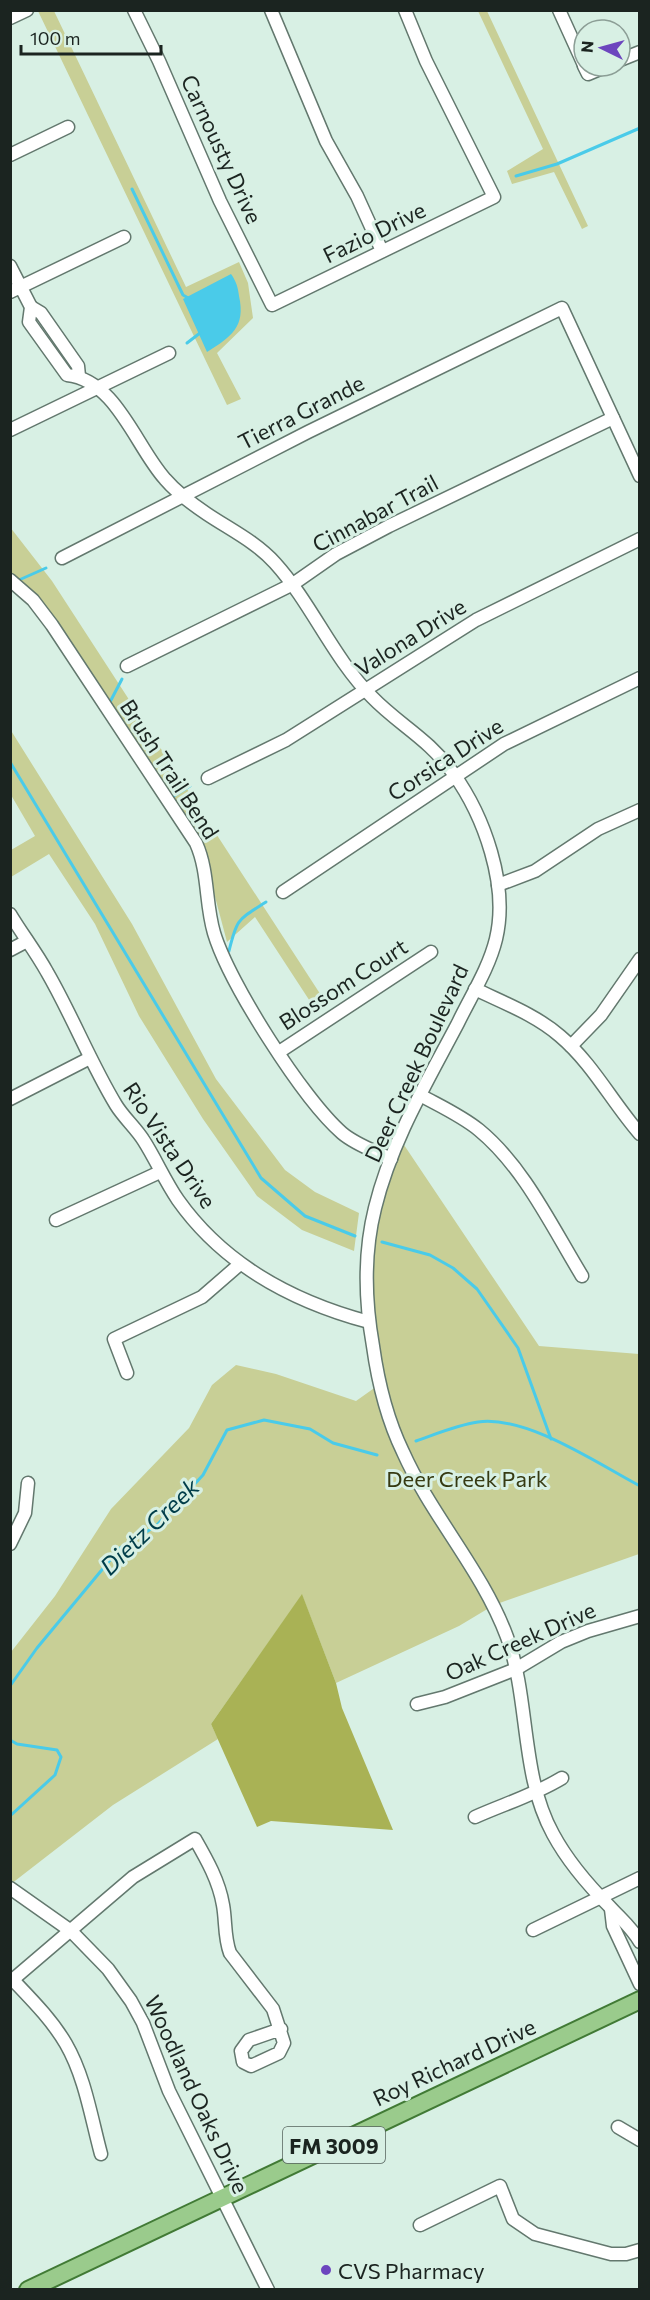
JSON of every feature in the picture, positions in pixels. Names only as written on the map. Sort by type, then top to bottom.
[{"type":"main road","name":"Roy Richard Drive","points":[[28,2289],[223,2199],[639,2000]]},
{"type":"street","points":[[10,18],[27,10]]},
{"type":"street","name":"Carnousty Drive","points":[[134,10],[159,60],[220,201],[272,304]]},
{"type":"street","points":[[271,10],[322,131],[357,196],[382,251]]},
{"type":"street","name":"Fazio Drive","points":[[272,304],[494,197],[426,61],[405,10]]},
{"type":"street","points":[[559,10],[572,39]]},
{"type":"street","points":[[10,155],[68,127]]},
{"type":"street","points":[[16,290],[124,237]]},
{"type":"street","name":"Deer Creek Boulevard","points":[[10,266],[16,290],[31,307],[41,313],[78,366],[79,376],[121,413],[148,458],[182,496],[272,559],[293,584],[353,676],[366,690],[422,737],[456,777],[477,816],[498,885],[496,939],[475,989],[420,1095],[391,1159],[374,1210],[367,1270],[369,1322],[382,1395],[401,1449],[494,1605],[516,1669],[537,1794],[555,1839],[599,1896],[634,1932],[639,1942]]},
{"type":"street","name":"Tierra Grande","points":[[62,558],[318,426],[562,308],[613,418]]},
{"type":"street","points":[[10,430],[169,353]]},
{"type":"street","points":[[613,418],[639,476]]},
{"type":"street","name":"Cinnabar Trail","points":[[127,666],[293,584],[336,554],[389,526],[613,418]]},
{"type":"street","name":"Valona Drive","points":[[208,778],[286,740],[366,690],[437,641],[639,539]]},
{"type":"street","name":"Brush Trail Bend","points":[[10,580],[33,600],[52,625],[196,843],[204,865],[213,931],[247,1001],[279,1052],[324,1116],[344,1135],[391,1159]]},
{"type":"street","name":"Corsica Drive","points":[[283,892],[513,740],[639,678]]},
{"type":"street","points":[[498,885],[535,871],[597,829],[639,810]]},
{"type":"street","name":"Rio Vista Drive","points":[[10,914],[47,972],[117,1106],[143,1139],[160,1172],[193,1219],[240,1264],[302,1300],[369,1322]]},
{"type":"street","points":[[10,950],[27,941]]},
{"type":"street","name":"Blossom Court","points":[[279,1052],[431,952]]},
{"type":"street","points":[[571,1046],[601,1015],[639,958]]},
{"type":"street","points":[[475,989],[543,1023],[571,1046],[585,1061],[639,1134]]},
{"type":"street","points":[[10,1099],[90,1058]]},
{"type":"street","points":[[420,1095],[465,1121],[495,1145],[531,1193],[582,1276]]},
{"type":"street","points":[[56,1220],[160,1172]]},
{"type":"street","points":[[127,1372],[114,1339],[202,1298],[240,1264]]},
{"type":"street","points":[[10,1544],[25,1513],[28,1483]]},
{"type":"street","name":"Oak Creek Drive","points":[[417,1704],[445,1697],[516,1669],[561,1642],[639,1616]]},
{"type":"street","points":[[476,1817],[508,1802],[537,1794],[562,1779]]},
{"type":"street","points":[[101,2154],[84,2086],[66,2045],[49,2019],[12,1981],[133,1877],[195,1839],[210,1864],[219,1888],[230,1953],[273,2009],[280,2029]]},
{"type":"street","points":[[533,1930],[639,1878]]},
{"type":"street","name":"Woodland Oaks Drive","points":[[10,1888],[71,1931],[108,1969],[131,2001],[143,2023],[169,2091],[268,2289]]},
{"type":"street","points":[[612,1909],[613,1926],[639,1984]]},
{"type":"street","points":[[618,2127],[639,2140]]},
{"type":"street","points":[[420,2225],[500,2186],[513,2219],[535,2234],[611,2254],[626,2254],[639,2250]]},
{"type":"green space","points":[[38,11],[54,11],[186,287],[239,262],[248,283],[253,318],[217,353],[241,399],[227,405]]},
{"type":"green space","points":[[478,11],[487,11],[588,226],[582,229],[554,172],[512,184],[507,171],[543,149]]},
{"type":"green space","points":[[10,527],[52,581],[328,1006],[317,1012],[255,917],[227,942],[201,844],[35,594],[11,573]]},
{"type":"green space","points":[[10,729],[132,924],[216,1079],[285,1170],[315,1192],[359,1213],[354,1251],[302,1230],[257,1196],[203,1119],[139,1016],[95,924],[49,854],[11,877],[11,850],[35,836],[11,795]]},
{"type":"green space","name":"Deer Creek Park","points":[[400,1139],[539,1346],[639,1354],[639,1554],[494,1605],[459,1626],[336,1683],[302,1595],[211,1724],[218,1739],[113,1805],[11,1884],[11,1652],[55,1596],[111,1509],[189,1428],[212,1385],[236,1365],[276,1374],[356,1401],[380,1384],[368,1252]]},
{"type":"green space","points":[[302,1594],[336,1683],[342,1708],[393,1830],[271,1821],[257,1827],[211,1724]]},
{"type":"water","points":[[231,274],[239,293],[241,307],[238,323],[230,336],[207,352],[183,299]]},
{"type":"waterway","points":[[516,176],[557,164],[640,128]]},
{"type":"waterway","points":[[132,189],[183,295],[190,299]]},
{"type":"waterway","points":[[187,343],[200,333]]},
{"type":"waterway","points":[[19,580],[46,568]]},
{"type":"waterway","points":[[110,702],[122,679]]},
{"type":"waterway","points":[[10,762],[261,1178],[305,1216],[355,1236]]},
{"type":"waterway","points":[[172,797],[190,786]]},
{"type":"waterway","points":[[229,951],[234,932],[240,921],[266,902]]},
{"type":"waterway","points":[[382,1242],[430,1255],[453,1268],[477,1289],[518,1348],[551,1439]]},
{"type":"waterway","name":"Dietz Creek","points":[[10,1686],[37,1648],[120,1548],[156,1526],[203,1475],[227,1430],[264,1420],[310,1429],[333,1443],[377,1455]]},
{"type":"waterway","name":"Dietz Creek","points":[[416,1441],[454,1427],[478,1422],[497,1422],[518,1426],[562,1443],[640,1486]]},
{"type":"waterway","name":"Dietz Creek","points":[[10,1740],[17,1744],[57,1750],[61,1757],[55,1775],[10,1816]]},
{"type":"place","name":"CVS Pharmacy","points":[[326,2270]]}]
